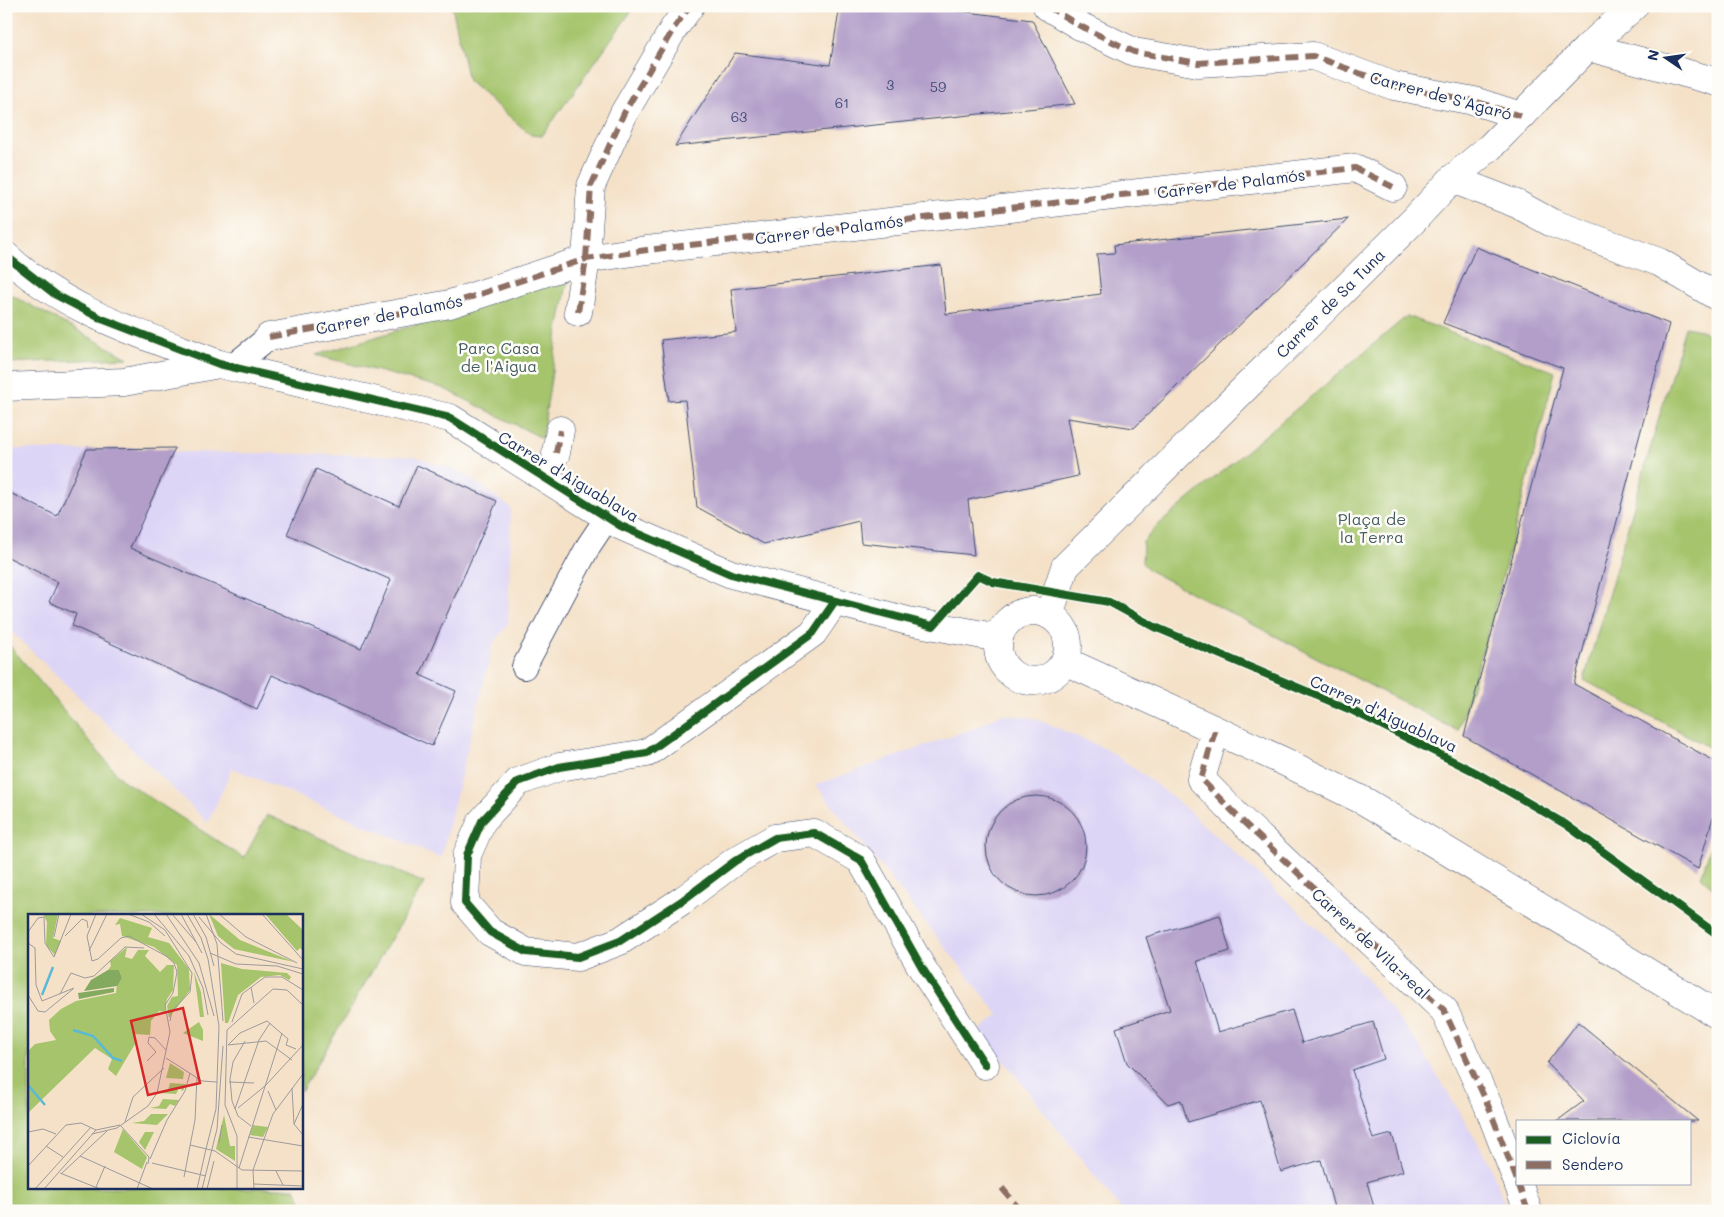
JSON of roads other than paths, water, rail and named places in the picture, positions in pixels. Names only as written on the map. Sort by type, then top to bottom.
[{"type":"street","points":[[578,312],[586,259],[591,186],[624,114],[674,28],[690,6]]},
{"type":"street","name":"Carrer de S'Agaró","points":[[1048,6],[1080,26],[1134,52],[1198,63],[1313,56],[1394,86],[1474,101],[1521,116]]},
{"type":"street","name":"Carrer de Sa Tuna","points":[[1049,615],[1065,567],[1414,220],[1452,178],[1490,147],[1588,47],[1634,6]]},
{"type":"street","points":[[1588,47],[1718,82]]},
{"type":"street","name":"Carrer de Palamós","points":[[269,337],[450,304],[586,259],[1355,168],[1393,187]]},
{"type":"street","points":[[1452,178],[1517,204],[1552,223],[1659,262],[1718,297]]},
{"type":"street","points":[[6,256],[63,299],[102,319],[226,365]]},
{"type":"street","name":"Carrer d'Aiguablava","points":[[6,387],[124,382],[226,365],[450,418],[621,526],[731,574],[908,621],[1000,638]]},
{"type":"street","points":[[835,601],[813,633],[647,753],[560,767],[518,782],[482,821],[470,846],[467,855],[466,903],[490,932],[526,952],[578,957],[620,940],[683,900],[736,861],[775,838],[814,833],[861,860],[922,968],[985,1065]]},
{"type":"street","points":[[1028,611],[1049,615],[1057,620],[1068,640],[1065,661],[1059,671],[1049,678],[1027,681],[1017,677],[1001,660],[998,650],[1000,638],[1009,620],[1018,614],[1028,611]]},
{"type":"street","points":[[1065,661],[1283,761],[1366,802],[1718,1015]]},
{"type":"street","name":"Carrer de Vila-real","points":[[1215,731],[1201,779],[1239,818],[1444,1010],[1488,1105],[1516,1178]]},
{"type":"street","name":"Carrer de Vila-real","points":[[1518,1184],[1528,1211]]},
{"type":"lane","points":[[226,365],[269,337]]},
{"type":"lane","points":[[524,667],[589,545],[607,518]]},
{"type":"park label","name":"Parc Casa de l'Aigua","points":[[499,356]]},
{"type":"park label","name":"Plaça de la Terra","points":[[1372,527]]}]
